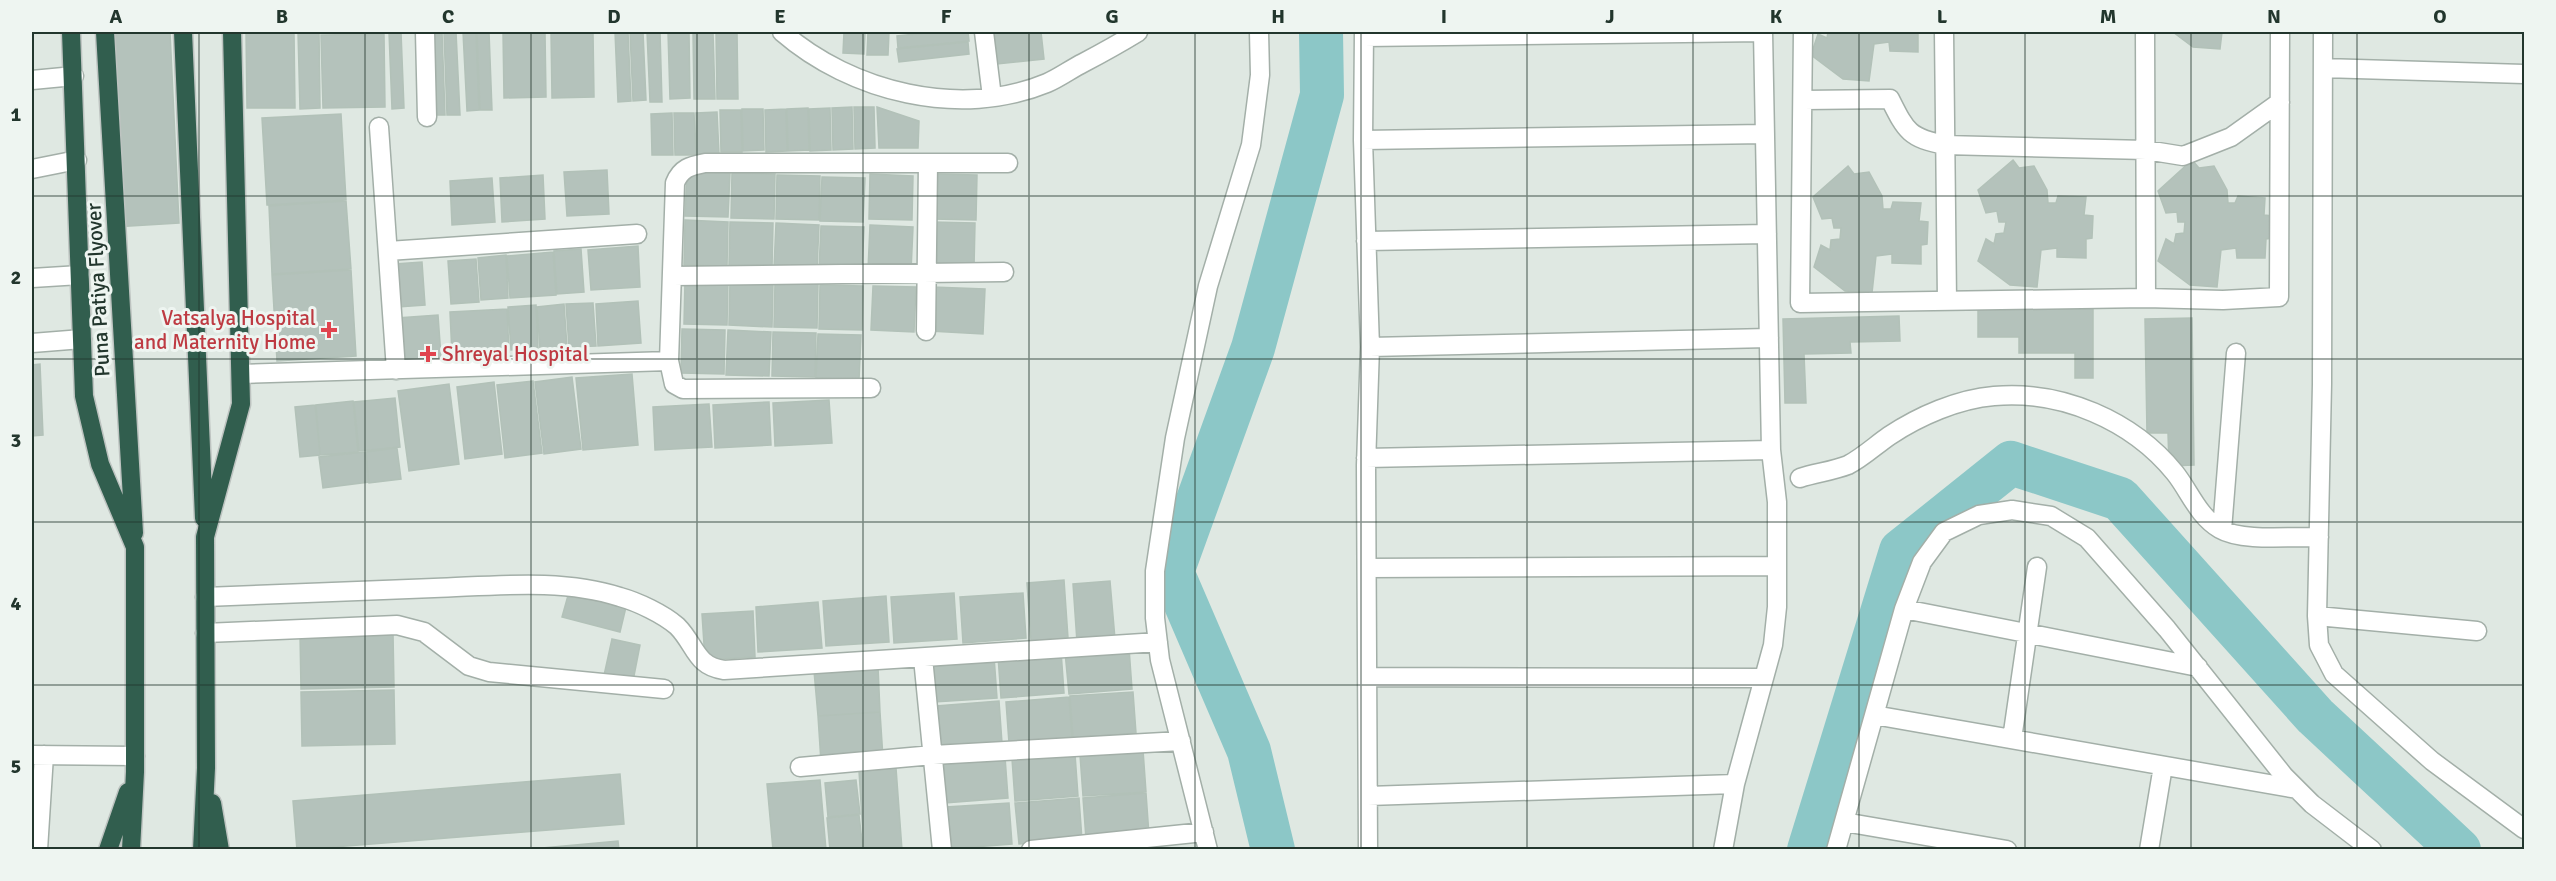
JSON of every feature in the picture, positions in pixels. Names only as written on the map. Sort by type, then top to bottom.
[{"type":"highway","points":[[71,32],[84,396],[100,464],[135,547]]},
{"type":"highway","name":"Puna Patiya Flyover","points":[[105,32],[135,547],[135,764],[131,849]]},
{"type":"highway","points":[[183,32],[205,537],[206,768],[202,849]]},
{"type":"highway","points":[[205,537],[241,404],[232,32]]},
{"type":"highway","points":[[108,849],[135,764]]},
{"type":"highway","points":[[206,768],[220,849]]},
{"type":"street","points":[[424,32],[427,117]]},
{"type":"street","points":[[782,32],[800,47],[827,63],[878,85],[919,97],[992,97],[1047,83],[1119,38],[1138,32]]},
{"type":"street","points":[[984,32],[992,97]]},
{"type":"street","points":[[1031,849],[1206,841],[1158,642],[1155,618],[1155,572],[1175,438],[1208,286],[1251,145],[1260,75],[1259,32]]},
{"type":"street","points":[[1368,849],[1366,458],[1370,347],[1363,141],[1364,34],[1763,32],[1771,450],[1777,502],[1777,606],[1773,645],[1735,784],[1724,849]]},
{"type":"street","points":[[1803,32],[1800,303],[2146,298],[2223,300],[2279,297],[2280,32]]},
{"type":"street","points":[[1944,32],[1947,301]]},
{"type":"street","points":[[2145,32],[2146,298]]},
{"type":"street","points":[[2323,32],[2317,616],[2319,645],[2334,674],[2432,761],[2524,829]]},
{"type":"street","points":[[2323,68],[2524,74]]},
{"type":"street","points":[[32,80],[74,76]]},
{"type":"street","points":[[1804,100],[1890,99],[1902,123],[1919,140],[1945,145],[2146,150],[2183,156],[2231,137],[2280,102]]},
{"type":"street","points":[[379,127],[396,369]]},
{"type":"street","points":[[1363,141],[1765,134]]},
{"type":"street","points":[[32,169],[76,160]]},
{"type":"street","points":[[871,388],[683,389],[674,384],[669,361],[675,183],[680,172],[690,165],[705,163],[1008,163]]},
{"type":"street","points":[[926,331],[928,163]]},
{"type":"street","points":[[388,251],[637,234]]},
{"type":"street","points":[[1366,241],[1767,234]]},
{"type":"street","points":[[673,276],[1004,273]]},
{"type":"street","points":[[32,278],[80,275]]},
{"type":"street","points":[[32,343],[82,339]]},
{"type":"street","points":[[1370,347],[1769,339]]},
{"type":"street","points":[[2222,530],[2236,353]]},
{"type":"street","points":[[241,374],[669,361]]},
{"type":"street","points":[[1800,478],[1848,464],[1892,434],[1953,403],[1994,396],[2035,396],[2093,411],[2140,438],[2174,472],[2204,517],[2222,530],[2245,536],[2319,537]]},
{"type":"street","points":[[1366,458],[1771,450]]},
{"type":"street","points":[[1836,849],[1904,609],[1922,562],[1944,531],[1979,515],[2012,510],[2051,516],[2087,538],[2198,667],[2297,789],[2372,849]]},
{"type":"street","points":[[1367,568],[1776,566]]},
{"type":"street","points":[[2012,739],[2037,567]]},
{"type":"street","points":[[205,597],[516,585],[570,588],[620,597],[654,612],[675,624],[688,639],[699,659],[710,668],[724,670],[1158,642]]},
{"type":"street","points":[[1904,609],[2198,667]]},
{"type":"street","points":[[2317,616],[2477,631]]},
{"type":"street","points":[[205,633],[397,625],[424,632],[469,666],[489,672],[664,689]]},
{"type":"street","points":[[923,658],[942,849]]},
{"type":"street","points":[[1368,676],[1764,678]]},
{"type":"street","points":[[1874,715],[2297,789]]},
{"type":"street","points":[[800,767],[933,755],[1181,741]]},
{"type":"street","points":[[38,849],[38,755],[135,764]]},
{"type":"street","points":[[2149,849],[2163,766]]},
{"type":"street","points":[[1368,796],[1735,784]]},
{"type":"street","points":[[1844,822],[2007,849]]},
{"type":"building","points":[[105,32],[170,32],[179,223],[114,227]]},
{"type":"building","points":[[246,32],[294,32],[295,108],[247,108]]},
{"type":"building","points":[[298,32],[319,32],[320,108],[300,109]]},
{"type":"building","points":[[389,32],[401,32],[404,108],[392,109]]},
{"type":"building","points":[[429,32],[442,32],[445,115],[432,115]]},
{"type":"building","points":[[444,32],[456,32],[460,115],[447,115]]},
{"type":"building","points":[[463,32],[476,32],[479,110],[467,111]]},
{"type":"building","points":[[477,32],[489,32],[492,110],[480,110]]},
{"type":"building","points":[[503,32],[545,32],[546,97],[504,98]]},
{"type":"building","points":[[551,32],[593,32],[594,97],[552,98]]},
{"type":"building","points":[[615,32],[628,32],[631,101],[618,102]]},
{"type":"building","points":[[630,32],[643,32],[646,100],[633,101]]},
{"type":"building","points":[[647,32],[660,32],[662,102],[650,102]]},
{"type":"building","points":[[668,32],[689,32],[690,98],[670,99]]},
{"type":"building","points":[[693,32],[713,32],[715,99],[694,99]]},
{"type":"building","points":[[716,32],[737,32],[738,99],[717,99]]},
{"type":"building","points":[[844,32],[865,32],[864,54],[843,53]]},
{"type":"building","points":[[868,32],[889,32],[888,55],[867,55]]},
{"type":"building","points":[[935,32],[968,32],[969,41],[898,48],[897,36]]},
{"type":"building","points":[[994,32],[1041,32],[1044,59],[997,64]]},
{"type":"building","points":[[1828,32],[1918,32],[1918,52],[1890,51],[1889,42],[1874,44],[1869,81],[1843,79],[1811,55],[1818,34],[1827,38]]},
{"type":"building","points":[[2173,32],[2222,32],[2220,49],[2193,47]]},
{"type":"building","points":[[384,34],[385,107],[323,108],[321,35]]},
{"type":"building","points":[[968,42],[969,54],[899,62],[897,49]]},
{"type":"building","points":[[852,107],[853,149],[833,150],[832,108]]},
{"type":"building","points":[[854,107],[874,107],[875,148],[855,149]]},
{"type":"building","points":[[877,107],[919,121],[918,148],[879,148]]},
{"type":"building","points":[[808,108],[809,150],[788,151],[787,109]]},
{"type":"building","points":[[830,108],[831,150],[810,151],[809,109]]},
{"type":"building","points":[[742,109],[763,109],[764,150],[743,151]]},
{"type":"building","points":[[786,109],[787,151],[766,152],[765,110]]},
{"type":"building","points":[[720,110],[741,110],[742,152],[721,152]]},
{"type":"building","points":[[717,112],[719,154],[697,155],[696,113]]},
{"type":"building","points":[[672,113],[673,155],[652,155],[651,114]]},
{"type":"building","points":[[674,113],[694,113],[696,155],[675,155]]},
{"type":"building","points":[[341,114],[346,200],[267,205],[262,118]]},
{"type":"building","points":[[2013,160],[2019,168],[2034,166],[2047,190],[2048,203],[2056,203],[2058,196],[2086,197],[2084,215],[2093,216],[2092,238],[2086,239],[2086,258],[2057,257],[2057,248],[2041,250],[2037,287],[2010,285],[1978,261],[1986,239],[1994,244],[1996,234],[2004,233],[2006,222],[1999,222],[1997,211],[1986,213],[1978,190]]},
{"type":"building","points":[[2192,160],[2199,168],[2214,166],[2227,190],[2228,203],[2235,203],[2238,196],[2265,198],[2264,215],[2273,216],[2272,238],[2266,239],[2265,258],[2237,258],[2236,248],[2221,250],[2217,287],[2190,285],[2158,261],[2166,239],[2174,244],[2176,234],[2184,233],[2185,222],[2178,222],[2177,212],[2166,213],[2158,191]]},
{"type":"building","points":[[1848,166],[1854,174],[1869,172],[1882,196],[1883,209],[1891,209],[1893,202],[1921,203],[1919,221],[1928,222],[1927,244],[1921,245],[1921,264],[1892,263],[1892,254],[1876,256],[1872,293],[1845,291],[1814,267],[1821,245],[1830,250],[1831,240],[1840,239],[1841,228],[1834,228],[1832,218],[1822,219],[1813,197]]},
{"type":"building","points":[[607,170],[609,214],[567,216],[564,172]]},
{"type":"building","points":[[687,171],[730,173],[728,217],[685,216]]},
{"type":"building","points":[[732,173],[775,174],[774,219],[731,218]]},
{"type":"building","points":[[870,174],[913,176],[912,220],[869,219]]},
{"type":"building","points":[[934,174],[977,175],[976,220],[933,219]]},
{"type":"building","points":[[543,175],[545,219],[502,222],[500,178]]},
{"type":"building","points":[[777,175],[820,176],[819,220],[776,219]]},
{"type":"building","points":[[822,177],[865,178],[863,222],[820,221]]},
{"type":"building","points":[[492,178],[495,222],[452,225],[450,181]]},
{"type":"building","points":[[346,201],[351,269],[272,274],[269,206]]},
{"type":"building","points":[[685,220],[728,222],[727,266],[684,265]]},
{"type":"building","points":[[730,222],[773,223],[772,268],[729,266]]},
{"type":"building","points":[[932,222],[975,223],[974,268],[931,267]]},
{"type":"building","points":[[776,223],[819,225],[817,269],[774,268]]},
{"type":"building","points":[[870,225],[913,227],[911,271],[868,270]]},
{"type":"building","points":[[821,226],[864,227],[862,271],[819,270]]},
{"type":"building","points":[[638,246],[640,287],[591,290],[588,250]]},
{"type":"building","points":[[581,249],[584,292],[557,294],[554,251]]},
{"type":"building","points":[[553,252],[556,295],[510,298],[507,256]]},
{"type":"building","points":[[506,255],[508,298],[481,300],[478,258]]},
{"type":"building","points":[[476,259],[479,302],[451,304],[448,261]]},
{"type":"building","points":[[422,262],[425,305],[398,307],[395,264]]},
{"type":"building","points":[[351,270],[356,356],[277,361],[272,275]]},
{"type":"building","points":[[685,280],[728,281],[727,325],[684,324]]},
{"type":"building","points":[[730,281],[773,283],[772,327],[729,325]]},
{"type":"building","points":[[775,283],[818,284],[817,328],[774,327]]},
{"type":"building","points":[[820,285],[863,286],[862,330],[819,329]]},
{"type":"building","points":[[873,286],[916,287],[914,332],[871,330]]},
{"type":"building","points":[[932,287],[985,289],[983,334],[930,331]]},
{"type":"building","points":[[638,301],[641,343],[598,346],[596,304]]},
{"type":"building","points":[[593,303],[596,346],[569,347],[566,304]]},
{"type":"building","points":[[564,304],[567,347],[540,349],[537,307]]},
{"type":"building","points":[[536,305],[538,348],[511,350],[508,307]]},
{"type":"building","points":[[1978,306],[2093,306],[2093,378],[2075,378],[2075,353],[2019,353],[2019,337],[1978,337]]},
{"type":"building","points":[[507,309],[509,352],[452,355],[450,312]]},
{"type":"building","points":[[438,315],[441,357],[399,360],[397,318]]},
{"type":"building","points":[[1899,316],[1900,341],[1850,342],[1851,353],[1804,354],[1806,403],[1785,403],[1783,319]]},
{"type":"building","points":[[2192,318],[2194,465],[2169,466],[2168,433],[2147,433],[2145,319]]},
{"type":"building","points":[[682,329],[725,330],[724,374],[681,373]]},
{"type":"building","points":[[728,330],[771,332],[769,376],[726,375]]},
{"type":"building","points":[[773,332],[816,333],[815,377],[772,376]]},
{"type":"building","points":[[818,334],[861,335],[859,380],[816,378]]},
{"type":"building","points":[[40,364],[43,435],[32,436],[32,365]]},
{"type":"building","points":[[632,374],[638,445],[583,450],[576,378]]},
{"type":"building","points":[[572,377],[581,449],[544,454],[535,382]]},
{"type":"building","points":[[533,381],[542,453],[505,458],[497,385]]},
{"type":"building","points":[[494,382],[502,454],[465,459],[457,387]]},
{"type":"building","points":[[449,384],[459,464],[409,471],[398,391]]},
{"type":"building","points":[[395,398],[400,447],[359,451],[354,402]]},
{"type":"building","points":[[829,400],[832,443],[775,446],[773,403]]},
{"type":"building","points":[[353,401],[358,452],[320,455],[316,405]]},
{"type":"building","points":[[769,402],[771,445],[715,448],[713,405]]},
{"type":"building","points":[[709,404],[712,447],[655,450],[653,407]]},
{"type":"building","points":[[315,405],[320,455],[300,457],[295,407]]},
{"type":"building","points":[[397,448],[401,479],[369,483],[366,452]]},
{"type":"building","points":[[365,452],[369,482],[323,488],[319,457]]},
{"type":"building","points":[[1064,580],[1068,638],[1031,641],[1027,583]]},
{"type":"building","points":[[1110,581],[1115,639],[1077,642],[1073,584]]},
{"type":"building","points":[[569,592],[626,607],[620,632],[562,617]]},
{"type":"building","points":[[954,593],[957,639],[894,643],[891,597]]},
{"type":"building","points":[[1023,593],[1026,638],[963,643],[960,597]]},
{"type":"building","points":[[886,596],[889,642],[826,646],[823,601]]},
{"type":"building","points":[[818,602],[822,648],[758,652],[756,607]]},
{"type":"building","points":[[753,611],[755,657],[705,660],[702,614]]},
{"type":"building","points":[[393,633],[394,687],[301,689],[300,634]]},
{"type":"building","points":[[612,639],[640,645],[632,686],[603,680]]},
{"type":"building","points":[[1129,648],[1132,689],[1069,694],[1065,652]]},
{"type":"building","points":[[1061,651],[1064,693],[1001,698],[998,656]]},
{"type":"building","points":[[994,656],[997,698],[934,702],[931,661]]},
{"type":"building","points":[[878,667],[880,712],[818,716],[814,671]]},
{"type":"building","points":[[394,690],[395,744],[302,746],[301,692]]},
{"type":"building","points":[[1133,692],[1136,733],[1073,738],[1070,696]]},
{"type":"building","points":[[1069,697],[1072,739],[1009,743],[1006,702]]},
{"type":"building","points":[[999,701],[1002,743],[939,747],[936,706]]},
{"type":"building","points":[[880,712],[883,758],[821,762],[818,716]]},
{"type":"building","points":[[1143,750],[1146,792],[1083,796],[1080,755]]},
{"type":"building","points":[[1075,754],[1078,796],[1015,801],[1012,759]]},
{"type":"building","points":[[1005,757],[1008,798],[945,803],[942,761]]},
{"type":"building","points":[[896,768],[902,850],[864,850],[859,771]]},
{"type":"building","points":[[620,774],[624,824],[297,850],[293,801]]},
{"type":"building","points":[[820,780],[826,850],[773,850],[767,784]]},
{"type":"building","points":[[856,780],[860,814],[828,817],[825,783]]},
{"type":"building","points":[[1146,793],[1149,835],[1086,839],[1083,798]]},
{"type":"building","points":[[1079,798],[1082,840],[1019,844],[1015,803]]},
{"type":"building","points":[[1009,803],[1012,844],[949,849],[946,807]]},
{"type":"building","points":[[859,815],[863,850],[830,850],[827,818]]},
{"type":"building","points":[[618,841],[619,850],[520,850]]},
{"type":"waterway","points":[[1273,850],[1249,751],[1172,572],[1253,348],[1322,95],[1321,32]]},
{"type":"waterway","points":[[1809,850],[1901,551],[2011,463],[2120,499],[2315,716],[2459,850]]},
{"type":"place","name":"Vatsalya Hospital and Maternity Home","points":[[329,330]]},
{"type":"place","name":"Shreyal Hospital","points":[[428,354]]}]
